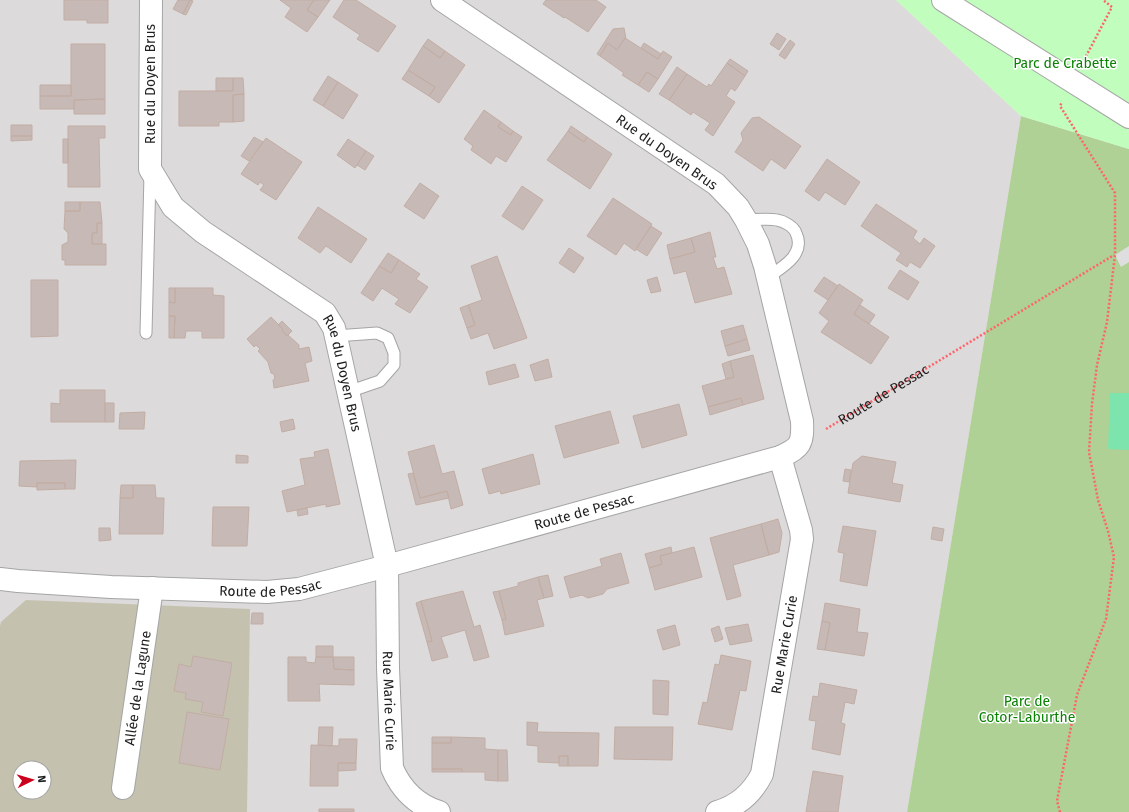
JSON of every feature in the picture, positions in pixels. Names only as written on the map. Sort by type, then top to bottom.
[{"type":"street","name":"Rue du Doyen Brus","points":[[151,0],[150,169],[173,207],[203,232],[325,312],[334,328],[387,566]]},
{"type":"street","name":"Rue du Doyen Brus","points":[[442,0],[716,184],[738,207],[758,244],[768,277],[802,421],[802,437],[788,452]]},
{"type":"street","points":[[943,0],[1129,117]]},
{"type":"street","name":"Route de Pessac","points":[[0,579],[152,588],[268,592],[298,589],[387,566],[788,452]]},
{"type":"street","name":"Rue Marie Curie","points":[[717,812],[740,803],[751,791],[762,774],[802,539],[788,452]]},
{"type":"street","name":"Rue Marie Curie","points":[[387,566],[388,668],[392,768],[402,787],[424,809]]},
{"type":"street","name":"Allée de la Lagune","points":[[123,788],[152,588]]},
{"type":"lane","name":"Rue du Doyen Brus","points":[[146,333],[150,169]]},
{"type":"lane","points":[[746,220],[778,220],[794,229],[800,240],[798,250],[786,266],[768,277]]},
{"type":"lane","points":[[335,336],[378,333],[388,338],[394,353],[394,366],[380,381],[348,392]]},
{"type":"path","points":[[1060,812],[1057,801],[1077,695],[1106,619],[1114,557],[1108,531],[1098,500],[1089,452],[1092,404],[1097,365],[1107,322],[1115,255],[1115,193],[1060,106],[1112,6],[1103,0]]},
{"type":"path","name":"Route de Pessac","points":[[788,452],[1115,255]]},
{"type":"shaded area","points":[[0,0],[896,0],[1021,116],[907,812],[0,812]]},
{"type":"shaded area","points":[[1129,246],[1129,262],[1121,267],[1115,255]]},
{"type":"shaded area","points":[[26,600],[250,609],[247,812],[0,812],[1,622]]},
{"type":"green space","name":"Parc de Crabette","points":[[896,0],[1129,0],[1129,149],[1021,116]]},
{"type":"green space","name":"Parc de Cotor-Laburthe","points":[[1021,116],[1129,149],[1129,812],[907,812]]},
{"type":"green space","points":[[1110,393],[1129,393],[1129,450],[1108,449]]},
{"type":"building","points":[[64,0],[108,0],[108,23],[87,23],[87,20],[64,20]]},
{"type":"building","points":[[178,0],[190,0],[183,14],[173,9]]},
{"type":"building","points":[[190,0],[193,1],[186,15],[183,14]]},
{"type":"building","points":[[280,0],[314,0],[307,10],[318,17],[307,32],[285,17],[291,8]]},
{"type":"building","points":[[314,0],[330,0],[318,17],[307,10]]},
{"type":"building","points":[[344,0],[356,0],[396,26],[378,52],[357,39],[360,35],[333,17]]},
{"type":"building","points":[[546,0],[596,0],[606,7],[588,32],[543,4]]},
{"type":"building","points":[[624,28],[626,39],[625,38],[617,50],[608,43],[600,56],[597,54],[613,29]]},
{"type":"building","points":[[777,33],[786,39],[779,50],[770,44]]},
{"type":"building","points":[[625,38],[658,59],[663,51],[672,57],[658,79],[647,72],[638,85],[622,75],[624,73],[600,56],[608,43],[617,50]]},
{"type":"building","points":[[428,39],[445,51],[440,58],[423,46]]},
{"type":"building","points":[[790,40],[795,44],[785,59],[779,55]]},
{"type":"building","points":[[644,43],[661,54],[658,59],[641,48]]},
{"type":"building","points":[[71,44],[105,44],[105,99],[74,100],[74,109],[40,109],[40,96],[71,96]]},
{"type":"building","points":[[423,46],[440,58],[445,51],[465,65],[439,103],[429,96],[435,87],[408,70]]},
{"type":"building","points":[[730,59],[748,71],[745,76],[727,63]]},
{"type":"building","points":[[727,63],[745,76],[735,91],[731,88],[726,96],[735,102],[713,136],[705,130],[710,123],[693,112],[691,115],[669,100],[687,74],[707,87],[709,84],[711,86]]},
{"type":"building","points":[[677,67],[687,74],[669,100],[659,94]]},
{"type":"building","points":[[408,70],[435,87],[429,96],[402,79]]},
{"type":"building","points":[[647,72],[658,79],[649,92],[638,85]]},
{"type":"building","points":[[328,76],[338,82],[323,106],[313,100]]},
{"type":"building","points":[[216,78],[233,78],[233,91],[216,91]]},
{"type":"building","points":[[233,78],[243,78],[244,94],[233,95],[233,122],[219,122],[219,126],[179,126],[179,91],[233,91]]},
{"type":"building","points":[[338,82],[358,95],[343,119],[323,106]]},
{"type":"building","points":[[40,85],[71,85],[71,96],[40,96]]},
{"type":"building","points":[[244,94],[244,121],[233,122],[233,95]]},
{"type":"building","points":[[105,99],[105,114],[74,114],[74,100]]},
{"type":"building","points":[[484,110],[501,122],[498,127],[511,135],[513,131],[522,137],[506,162],[496,156],[491,164],[471,150],[473,146],[464,139]]},
{"type":"building","points":[[759,117],[801,146],[785,169],[771,159],[763,171],[735,152],[743,140],[741,133],[752,118]]},
{"type":"building","points":[[501,122],[513,131],[511,135],[498,127]]},
{"type":"building","points":[[11,125],[32,125],[32,136],[11,136]]},
{"type":"building","points":[[68,126],[105,126],[105,138],[99,138],[100,187],[68,187]]},
{"type":"building","points":[[571,126],[587,137],[584,142],[568,131]]},
{"type":"building","points":[[568,131],[584,142],[587,137],[612,154],[590,189],[547,160]]},
{"type":"building","points":[[11,136],[32,136],[32,140],[11,141]]},
{"type":"building","points":[[254,137],[263,142],[249,161],[241,156]]},
{"type":"building","points":[[266,138],[302,162],[276,200],[260,190],[264,185],[260,182],[258,185],[241,174]]},
{"type":"building","points":[[63,139],[68,139],[68,163],[63,163]]},
{"type":"building","points":[[348,139],[366,151],[355,168],[337,155]]},
{"type":"building","points":[[366,151],[374,156],[365,170],[357,165]]},
{"type":"building","points":[[827,159],[860,182],[845,205],[825,192],[819,201],[805,191]]},
{"type":"building","points":[[420,183],[439,196],[424,219],[404,206]]},
{"type":"building","points":[[522,186],[543,200],[523,230],[502,216]]},
{"type":"building","points":[[613,198],[652,224],[635,251],[624,243],[616,255],[587,236]]},
{"type":"building","points":[[65,202],[80,202],[80,211],[65,211]]},
{"type":"building","points":[[80,202],[100,202],[102,223],[97,223],[97,233],[92,233],[92,244],[106,244],[106,265],[65,265],[65,260],[62,260],[62,245],[68,242],[68,233],[64,229],[65,211],[80,211]]},
{"type":"building","points":[[876,204],[917,231],[913,238],[920,244],[924,238],[935,246],[920,268],[910,262],[907,267],[896,260],[901,253],[861,226]]},
{"type":"building","points":[[318,207],[367,239],[351,263],[326,246],[320,253],[298,238]]},
{"type":"building","points":[[97,223],[102,223],[102,244],[92,244],[92,233],[97,233]]},
{"type":"building","points":[[651,226],[662,233],[647,256],[636,249]]},
{"type":"building","points":[[710,232],[716,257],[713,257],[717,269],[724,267],[732,294],[695,303],[686,271],[674,274],[670,259],[695,252],[691,238]]},
{"type":"building","points":[[691,238],[695,252],[670,259],[667,245]]},
{"type":"building","points":[[569,248],[584,258],[574,273],[559,263]]},
{"type":"building","points":[[388,253],[399,260],[391,273],[379,266]]},
{"type":"building","points":[[497,256],[527,338],[494,349],[488,333],[471,339],[467,328],[475,325],[468,305],[482,300],[471,266]]},
{"type":"building","points":[[399,260],[420,274],[416,279],[428,287],[410,313],[395,304],[399,299],[382,288],[373,301],[361,293],[379,266],[391,273]]},
{"type":"building","points":[[900,270],[919,282],[908,300],[888,288]]},
{"type":"building","points":[[657,277],[661,291],[651,293],[647,280]]},
{"type":"building","points":[[824,277],[838,286],[828,300],[814,291]]},
{"type":"building","points":[[31,280],[58,280],[58,336],[31,337]]},
{"type":"building","points":[[839,284],[863,300],[854,314],[889,337],[871,364],[821,332],[829,321],[819,313]]},
{"type":"building","points":[[169,288],[175,288],[175,303],[169,302]]},
{"type":"building","points":[[175,288],[213,288],[213,295],[224,296],[224,338],[202,338],[202,331],[186,331],[185,338],[174,338],[175,316],[169,316],[169,302],[175,303]]},
{"type":"building","points":[[468,305],[475,325],[467,328],[460,308]]},
{"type":"building","points":[[860,305],[875,315],[869,324],[854,314]]},
{"type":"building","points":[[169,316],[175,316],[174,338],[169,338]]},
{"type":"building","points":[[271,317],[283,329],[282,330],[287,336],[288,335],[299,345],[299,349],[309,347],[312,361],[305,363],[309,381],[274,388],[274,374],[271,373],[268,362],[258,351],[260,349],[256,345],[254,347],[247,339]]},
{"type":"building","points":[[282,321],[292,331],[287,336],[282,330],[283,329],[278,325]]},
{"type":"building","points":[[743,325],[747,339],[725,346],[721,331]]},
{"type":"building","points":[[747,339],[750,350],[728,356],[725,346]]},
{"type":"building","points":[[753,355],[764,399],[743,405],[741,398],[708,407],[702,386],[734,377],[730,361]]},
{"type":"building","points":[[548,359],[552,377],[535,381],[530,365]]},
{"type":"building","points":[[730,361],[734,377],[726,379],[722,364]]},
{"type":"building","points":[[515,364],[519,377],[489,385],[486,372]]},
{"type":"building","points":[[60,390],[105,390],[105,422],[51,422],[51,403],[60,404]]},
{"type":"building","points":[[741,398],[743,405],[710,415],[708,407]]},
{"type":"building","points":[[105,403],[114,403],[114,422],[105,422]]},
{"type":"building","points":[[679,404],[687,435],[642,448],[633,416]]},
{"type":"building","points":[[610,411],[619,443],[564,458],[555,426]]},
{"type":"building","points":[[145,412],[144,429],[119,429],[120,413]]},
{"type":"building","points":[[293,419],[295,429],[282,432],[280,422]]},
{"type":"building","points":[[434,445],[442,474],[454,471],[463,505],[451,509],[447,491],[420,498],[408,452]]},
{"type":"building","points":[[328,449],[340,504],[326,507],[326,504],[287,512],[282,491],[305,485],[300,459],[315,457],[314,452]]},
{"type":"building","points":[[533,454],[540,484],[501,494],[500,491],[489,494],[482,469]]},
{"type":"building","points":[[236,455],[248,456],[248,463],[236,463]]},
{"type":"building","points":[[862,456],[896,462],[892,483],[903,485],[900,502],[848,493],[853,463]]},
{"type":"building","points":[[76,460],[75,489],[65,489],[65,483],[37,483],[37,487],[19,486],[20,461]]},
{"type":"building","points":[[845,469],[851,470],[849,482],[843,481]]},
{"type":"building","points":[[413,473],[420,498],[447,491],[449,498],[416,505],[408,474]]},
{"type":"building","points":[[37,483],[65,483],[65,489],[37,490]]},
{"type":"building","points":[[121,485],[133,485],[133,498],[120,498]]},
{"type":"building","points":[[133,485],[155,485],[156,498],[164,498],[163,534],[119,534],[120,498],[133,498]]},
{"type":"building","points":[[213,507],[249,507],[247,546],[212,546]]},
{"type":"building","points":[[307,508],[308,514],[298,516],[297,510]]},
{"type":"building","points":[[778,519],[782,533],[779,552],[769,555],[761,524]]},
{"type":"building","points":[[761,524],[769,555],[733,565],[741,596],[727,600],[710,538]]},
{"type":"building","points":[[843,526],[876,531],[867,586],[840,581],[844,553],[838,552]]},
{"type":"building","points":[[933,527],[944,529],[942,541],[931,539]]},
{"type":"building","points":[[99,528],[110,528],[111,540],[99,541]]},
{"type":"building","points":[[671,547],[672,553],[660,556],[662,564],[649,568],[645,554]]},
{"type":"building","points":[[694,547],[702,577],[655,590],[649,568],[662,564],[660,556]]},
{"type":"building","points":[[621,553],[629,583],[607,589],[603,594],[588,598],[582,595],[570,598],[564,577],[602,566],[600,559]]},
{"type":"building","points":[[548,575],[553,596],[544,598],[538,577]]},
{"type":"building","points":[[538,577],[544,598],[537,600],[544,626],[505,635],[502,620],[506,619],[499,591],[518,586],[518,583]]},
{"type":"building","points":[[463,591],[474,627],[480,625],[489,657],[474,661],[465,630],[441,637],[448,657],[432,661],[427,642],[432,641],[421,601]]},
{"type":"building","points":[[499,591],[506,619],[502,620],[493,592]]},
{"type":"building","points":[[421,601],[432,641],[427,642],[416,603]]},
{"type":"building","points":[[825,603],[860,609],[857,632],[868,633],[864,656],[825,650],[830,623],[822,621]]},
{"type":"building","points":[[252,613],[263,613],[263,624],[251,624]]},
{"type":"building","points":[[822,621],[830,623],[825,650],[817,649]]},
{"type":"building","points":[[748,624],[752,641],[730,645],[725,628]]},
{"type":"building","points":[[675,625],[680,645],[663,650],[657,630]]},
{"type":"building","points":[[719,626],[723,639],[715,642],[711,629]]},
{"type":"building","points":[[316,646],[333,646],[333,657],[316,657]]},
{"type":"building","points":[[721,655],[751,661],[746,691],[740,690],[732,730],[698,724],[703,702],[707,703],[715,664],[719,665]]},
{"type":"building","points":[[193,656],[232,663],[223,716],[201,712],[203,702],[185,699],[186,693],[174,691],[179,664],[191,667]]},
{"type":"building","points":[[288,657],[306,657],[306,662],[315,663],[316,657],[333,657],[334,669],[354,670],[354,685],[319,684],[320,701],[288,701]]},
{"type":"building","points":[[333,657],[354,657],[354,670],[334,669]]},
{"type":"building","points":[[653,680],[669,681],[668,715],[653,714]]},
{"type":"building","points":[[820,683],[857,690],[854,704],[845,702],[841,723],[845,724],[840,755],[812,749],[816,721],[809,720],[813,696],[818,697]]},
{"type":"building","points":[[187,712],[229,719],[220,770],[179,763]]},
{"type":"building","points":[[527,722],[538,723],[537,732],[599,733],[598,766],[568,766],[568,756],[559,756],[559,763],[538,762],[538,746],[527,745]]},
{"type":"building","points":[[319,727],[333,727],[332,746],[318,745]]},
{"type":"building","points":[[615,727],[673,727],[672,760],[614,759]]},
{"type":"building","points":[[432,737],[451,737],[451,743],[432,743]]},
{"type":"building","points":[[451,737],[485,738],[485,749],[498,750],[498,781],[485,780],[485,772],[462,772],[462,769],[432,769],[432,743],[451,743]]},
{"type":"building","points":[[339,739],[357,739],[356,763],[338,763],[338,786],[310,786],[311,745],[339,746]]},
{"type":"building","points":[[498,750],[507,750],[508,781],[498,781]]},
{"type":"building","points":[[559,756],[568,756],[568,766],[559,766]]},
{"type":"building","points":[[338,763],[356,763],[356,770],[338,771]]},
{"type":"building","points":[[432,769],[462,769],[462,772],[432,772]]},
{"type":"building","points":[[813,771],[843,776],[838,812],[806,812]]},
{"type":"building","points":[[319,809],[354,809],[354,812],[319,812]]}]
